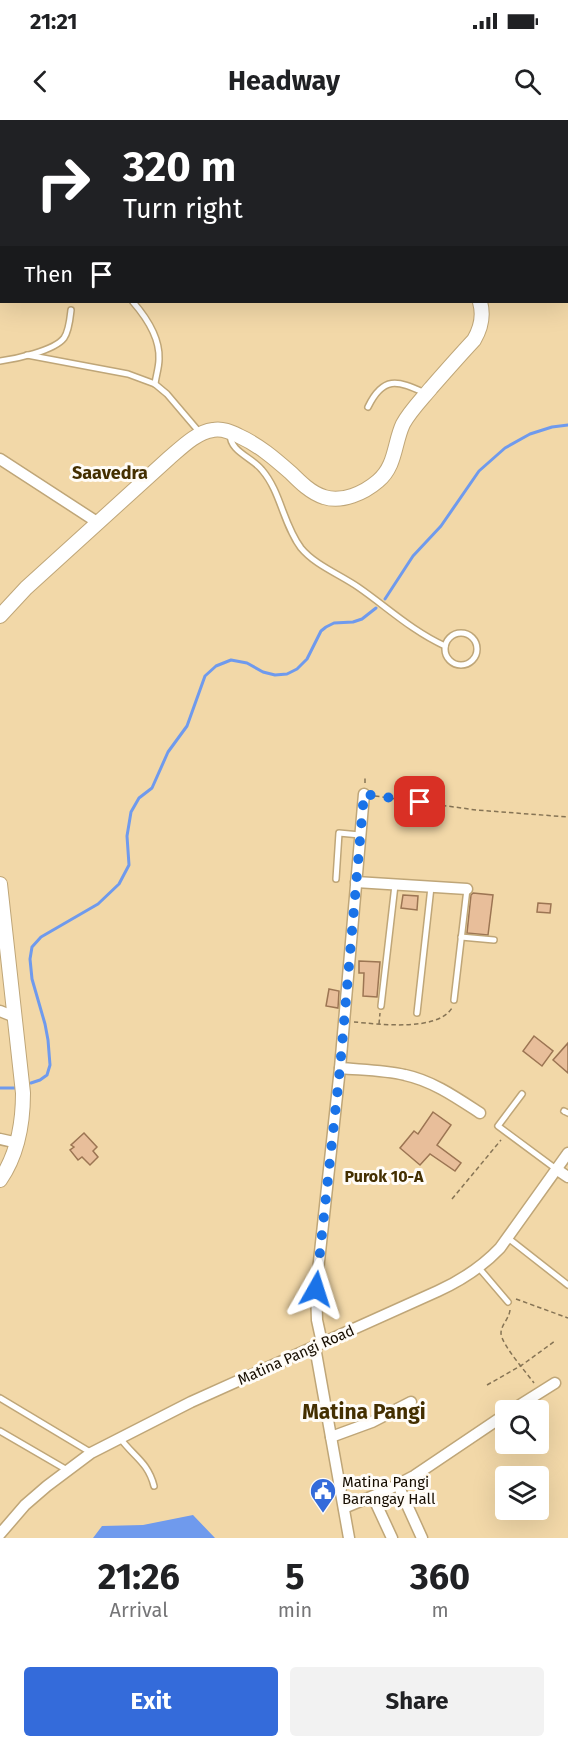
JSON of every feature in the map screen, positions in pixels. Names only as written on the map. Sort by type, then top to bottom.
[{"type":"street","points":[[0,616],[26,588],[97,522],[168,459],[201,434],[221,429],[230,432],[259,447],[306,486],[322,496],[347,497],[367,489],[386,473],[392,462],[404,423],[474,340],[482,317],[480,303]]},
{"type":"street","points":[[0,459],[97,522]]},
{"type":"street","points":[[349,1538],[318,1345],[316,1289],[340,1068],[364,794]]},
{"type":"street","points":[[356,882],[467,889]]},
{"type":"street","points":[[0,884],[23,1093],[23,1112],[18,1143],[0,1180]]},
{"type":"street","points":[[0,1011],[15,1017]]},
{"type":"street","points":[[340,1068],[408,1076],[441,1089],[480,1113]]},
{"type":"street","points":[[0,1139],[18,1143]]},
{"type":"street","name":"Matina Pangi Road","points":[[0,1534],[25,1505],[67,1470],[92,1453],[191,1402],[456,1282],[479,1268],[508,1238],[568,1153]]},
{"type":"street","points":[[556,1169],[568,1177]]},
{"type":"street","points":[[528,1400],[555,1383]]},
{"type":"street","points":[[331,1437],[372,1422],[411,1402]]},
{"type":"street","points":[[344,1508],[398,1485],[495,1421]]},
{"type":"street","points":[[398,1485],[423,1538]]},
{"type":"street","points":[[373,1497],[392,1538]]},
{"type":"lane","points":[[134,303],[143,313],[158,346],[159,359],[155,384]]},
{"type":"lane","points":[[0,361],[27,355],[57,344],[64,338],[71,310]]},
{"type":"lane","points":[[27,355],[128,374],[155,384],[168,394],[201,434]]},
{"type":"lane","points":[[368,407],[380,388],[389,384],[400,383],[427,393]]},
{"type":"lane","points":[[230,432],[230,439],[235,448],[256,462],[268,477],[293,534],[310,557],[360,588],[424,636],[445,646]]},
{"type":"lane","points":[[464,633],[474,640],[477,652],[470,663],[458,665],[447,658],[445,646],[447,640],[452,636],[464,633]]},
{"type":"lane","points":[[336,879],[339,833],[360,835]]},
{"type":"lane","points":[[381,1006],[395,885]]},
{"type":"lane","points":[[417,1013],[431,887]]},
{"type":"lane","points":[[454,1000],[467,889]]},
{"type":"lane","points":[[461,937],[494,940]]},
{"type":"lane","points":[[522,1094],[498,1126],[556,1169]]},
{"type":"lane","points":[[508,1238],[568,1285]]},
{"type":"lane","points":[[479,1268],[508,1302]]},
{"type":"lane","points":[[0,1398],[92,1453]]},
{"type":"lane","points":[[0,1431],[67,1470]]},
{"type":"lane","points":[[120,1438],[128,1449],[143,1462],[151,1474],[154,1486]]},
{"type":"path","points":[[364,794],[476,810],[568,817]]},
{"type":"path","points":[[344,1021],[416,1024],[436,1019],[450,1012],[454,1000]]},
{"type":"path","points":[[378,1024],[381,1006]]},
{"type":"path","points":[[452,1199],[507,1133]]},
{"type":"path","points":[[540,1392],[502,1339],[502,1329],[510,1313],[508,1302],[519,1299],[568,1318]]},
{"type":"path","points":[[487,1385],[522,1365],[555,1341]]},
{"type":"water","points":[[193,1515],[215,1538],[93,1538],[102,1526],[143,1525]]},
{"type":"building","points":[[473,893],[493,895],[488,935],[467,933]]},
{"type":"building","points":[[403,895],[418,896],[417,910],[401,908]]},
{"type":"building","points":[[538,903],[551,904],[550,913],[537,912]]},
{"type":"building","points":[[359,961],[380,962],[377,997],[363,996],[364,973],[359,973]]},
{"type":"building","points":[[329,989],[339,991],[338,1008],[326,1006]]},
{"type":"building","points":[[534,1036],[553,1051],[542,1066],[523,1051]]},
{"type":"building","points":[[568,1043],[568,1073],[553,1060]]},
{"type":"building","points":[[433,1112],[451,1125],[437,1145],[461,1163],[455,1171],[430,1154],[420,1165],[400,1148],[414,1131],[418,1134]]},
{"type":"building","points":[[84,1133],[97,1147],[93,1151],[98,1157],[90,1165],[82,1157],[78,1160],[70,1150],[74,1147],[71,1145]]},
{"type":"waterway","points":[[385,599],[413,556],[441,526],[479,471],[505,448],[530,434],[568,425]]},
{"type":"waterway","points":[[31,1083],[47,1075],[50,1065],[45,1024],[32,979],[30,959],[32,947],[41,937],[98,904],[119,884],[129,865],[127,836],[131,812],[139,798],[152,788],[168,752],[187,726],[205,676],[216,666],[231,660],[247,663],[263,672],[275,675],[287,674],[297,669],[307,659],[321,631],[326,627],[334,623],[362,619],[376,608]]},
{"type":"waterway","points":[[0,1088],[15,1088]]},
{"type":"place","name":"Matina Pangi Barangay Hall","points":[[323,1514]]},
{"type":"district","name":"Saavedra","points":[[110,473]]},
{"type":"district","name":"Purok 10-A","points":[[384,1176]]},
{"type":"district","name":"Matina Pangi","points":[[364,1412]]},
{"type":"route","points":[[316,1289],[340,1068],[364,794],[420,802]]}]
